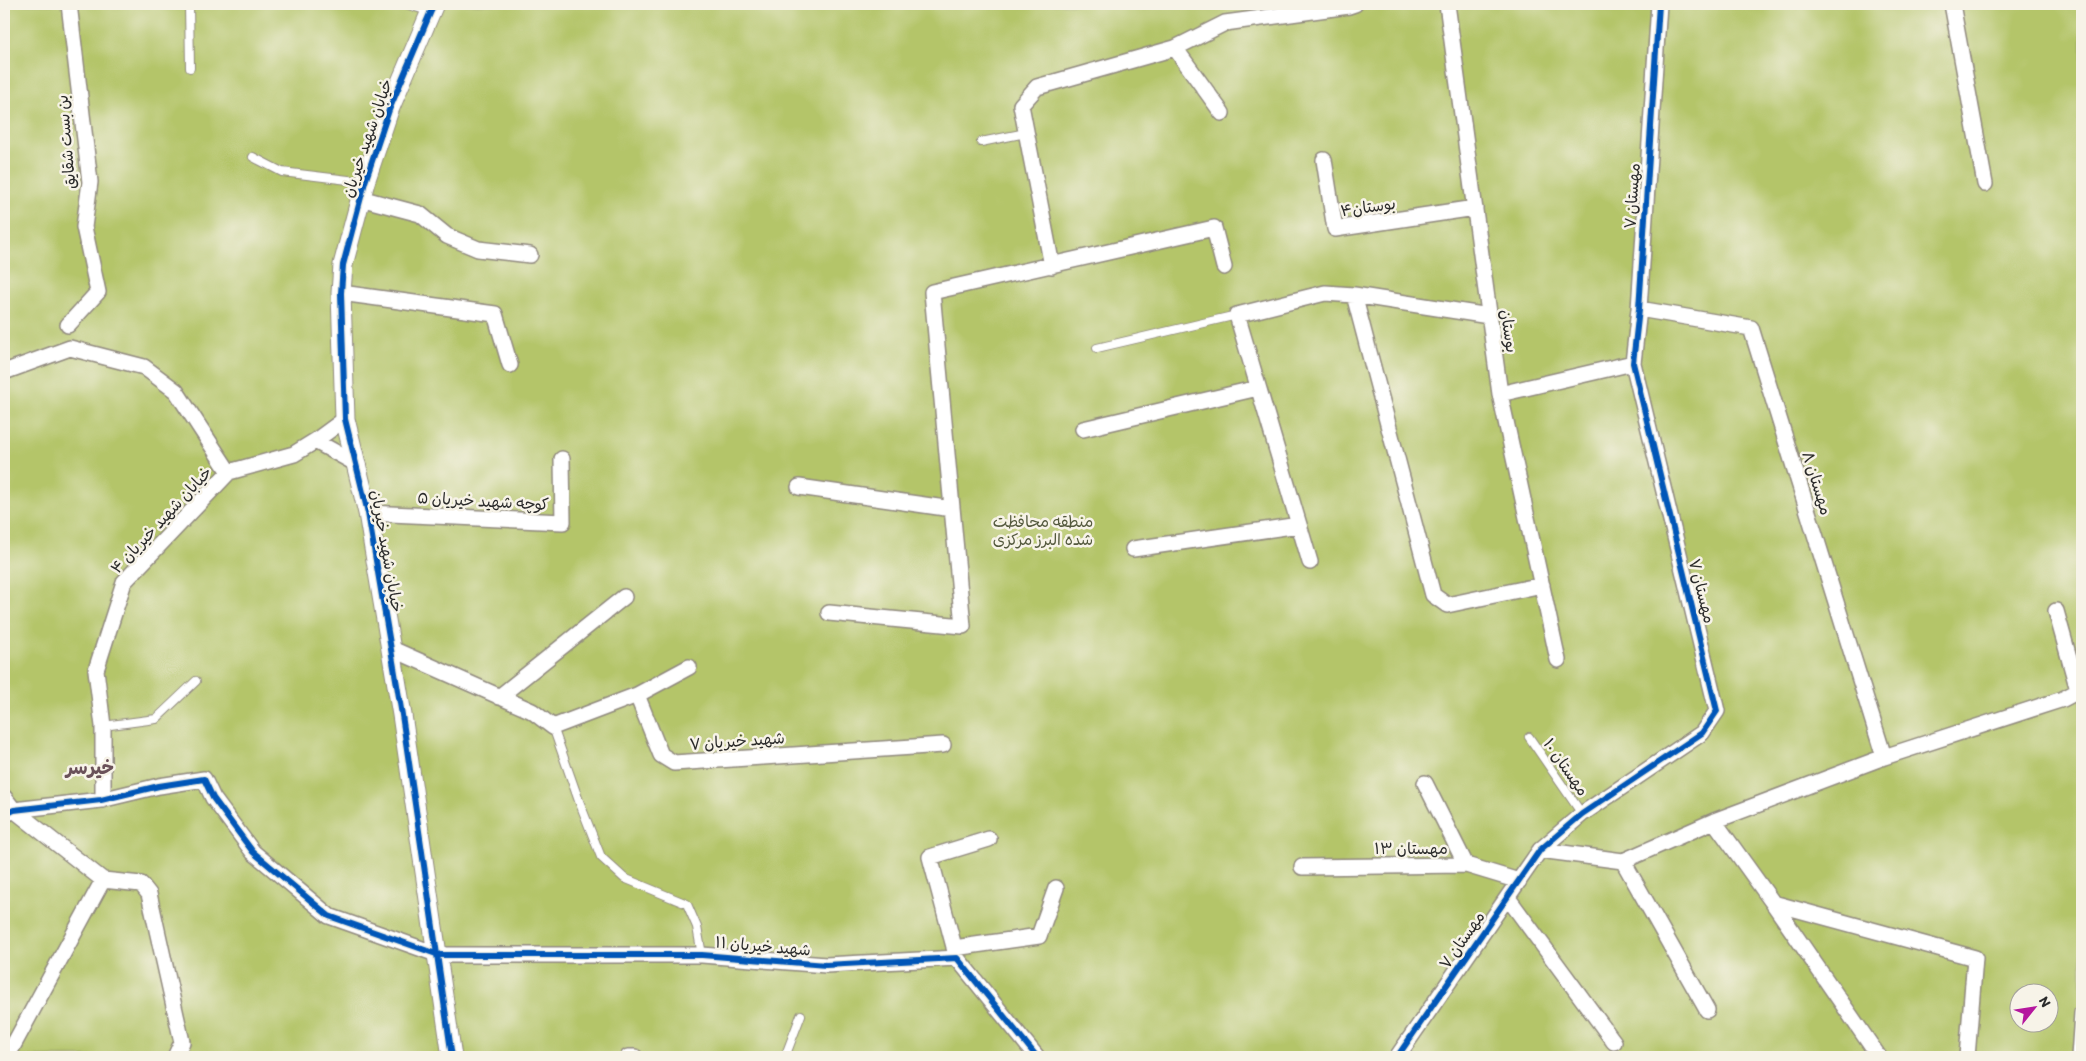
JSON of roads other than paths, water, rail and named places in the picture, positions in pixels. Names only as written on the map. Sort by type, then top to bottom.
[{"type":"street","name":"بن بست شقایق","points":[[68,325],[98,292],[84,227],[90,182],[69,4]]},
{"type":"street","points":[[1052,266],[1021,105],[1037,87],[1174,48],[1225,23],[1355,4]]},
{"type":"street","name":"بوستان","points":[[1447,4],[1500,394],[1558,660]]},
{"type":"street","name":"مهستان ۷","points":[[1397,1057],[1540,850],[1582,814],[1702,733],[1716,711],[1633,363],[1639,309],[1659,4]]},
{"type":"street","points":[[1952,4],[1985,184]]},
{"type":"street","name":"خیابان شهید خیریان","points":[[433,8],[389,110],[363,190],[343,265],[341,293],[345,419],[368,513],[402,715],[452,1057]]},
{"type":"street","points":[[1174,48],[1222,113]]},
{"type":"street","name":"بوستان۴","points":[[1324,160],[1335,229],[1475,208]]},
{"type":"street","points":[[363,190],[420,214],[447,236],[478,249],[530,255]]},
{"type":"street","points":[[829,613],[963,626],[932,292],[1214,228],[1224,267]]},
{"type":"street","points":[[341,293],[494,314],[510,365]]},
{"type":"street","points":[[1310,562],[1237,315],[1325,293],[1354,295],[1489,316]]},
{"type":"street","points":[[1354,295],[1433,595],[1447,605],[1542,586]]},
{"type":"street","name":"مهستان ۸","points":[[1639,309],[1751,328],[1884,756]]},
{"type":"street","points":[[4,372],[70,348],[144,367],[176,391],[229,472]]},
{"type":"street","points":[[1500,394],[1633,363]]},
{"type":"street","points":[[1084,429],[1258,388]]},
{"type":"street","name":"خیابان شهید خیریان ۴","points":[[103,800],[103,726],[96,670],[124,582],[229,472],[294,454],[345,419]]},
{"type":"street","points":[[315,441],[355,463]]},
{"type":"street","name":"کوچه شهید خیریان ۵","points":[[368,513],[563,522],[562,459]]},
{"type":"street","points":[[799,487],[952,509]]},
{"type":"street","points":[[1133,549],[1299,525]]},
{"type":"street","points":[[499,697],[624,596]]},
{"type":"street","points":[[1540,850],[1623,861],[1714,821],[1884,756],[2063,699],[2080,689],[2056,611]]},
{"type":"street","points":[[390,648],[532,711],[553,727],[637,695],[689,668]]},
{"type":"street","name":"شهید خیریان ۷","points":[[637,695],[661,754],[674,763],[943,745]]},
{"type":"street","name":"شهید خیریان ۱۱","points":[[103,800],[159,786],[204,779],[213,798],[254,852],[329,916],[438,955],[702,955],[826,965],[956,953],[1039,936],[1056,888]]},
{"type":"street","points":[[1425,783],[1466,865]]},
{"type":"street","points":[[4,797],[9,812],[103,880],[141,884],[149,894],[182,1042],[175,1057]]},
{"type":"street","points":[[9,812],[103,800]]},
{"type":"street","points":[[1714,821],[1774,903],[1879,1057]]},
{"type":"street","points":[[989,839],[930,857],[956,953],[1037,1057]]},
{"type":"street","points":[[1623,861],[1707,1010]]},
{"type":"street","name":"مهستان ۱۳","points":[[1302,867],[1466,865],[1519,881]]},
{"type":"street","points":[[7,1057],[103,880]]},
{"type":"street","points":[[1508,898],[1614,1042]]},
{"type":"street","points":[[1774,903],[1975,958],[1967,1057]]},
{"type":"street","points":[[2079,1057],[2082,1014]]},
{"type":"street","points":[[628,1057],[635,1057]]},
{"type":"lane","points":[[189,4],[190,68]]},
{"type":"lane","points":[[406,4],[433,8]]},
{"type":"lane","points":[[981,142],[1026,133]]},
{"type":"lane","points":[[253,157],[282,172],[363,190]]},
{"type":"lane","points":[[1097,348],[1237,315]]},
{"type":"lane","points":[[103,726],[156,718],[196,681]]},
{"type":"lane","points":[[553,727],[601,857],[624,878],[687,904],[697,927],[702,955]]},
{"type":"lane","name":"مهستان ۱۰","points":[[1529,737],[1582,814]]},
{"type":"lane","points":[[785,1057],[801,1015]]},
{"type":"district","name":"خیرسر","points":[[90,767]]},
{"type":"park label","name":"منطقه محافظت شده البرز مرکزی","points":[[1043,530]]}]
